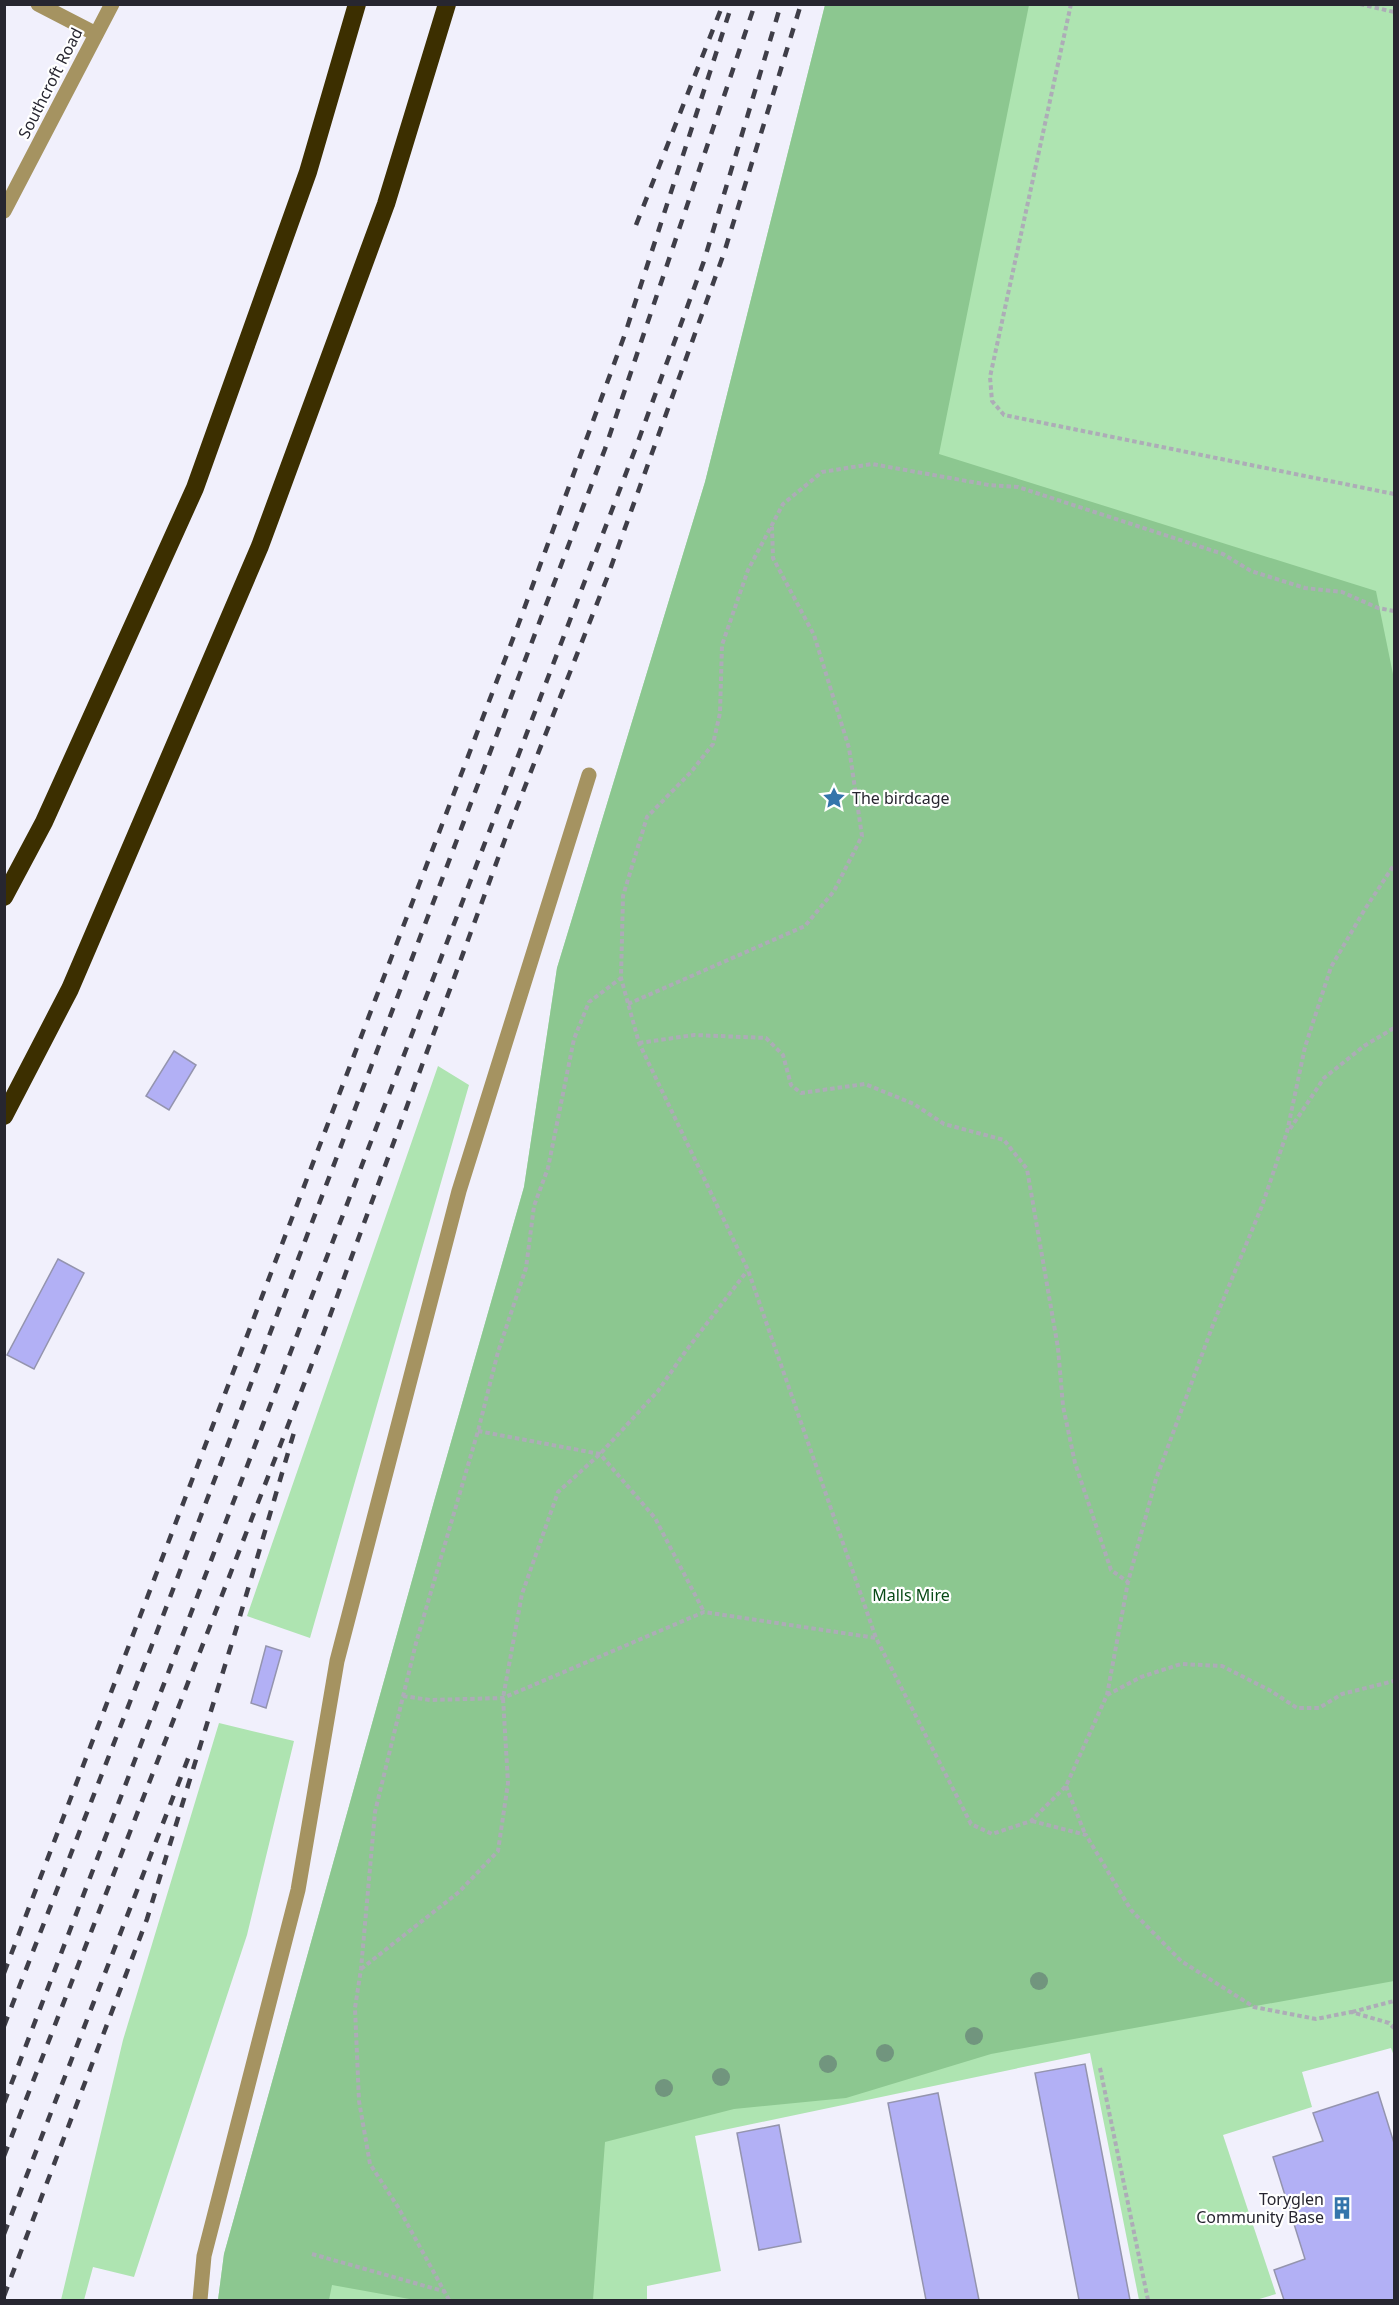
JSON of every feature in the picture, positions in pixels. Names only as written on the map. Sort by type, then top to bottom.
[{"type":"highway","points":[[4,897],[44,822],[195,488],[308,172],[357,4]]},
{"type":"highway","points":[[4,1116],[70,989],[260,546],[386,204],[447,4]]},
{"type":"street","points":[[38,4],[96,34]]},
{"type":"street","name":"Southcroft Road","points":[[4,211],[112,4]]},
{"type":"street","points":[[200,2301],[204,2256],[298,1890],[337,1661],[459,1191],[589,775]]},
{"type":"path","points":[[1071,4],[990,377],[992,401],[1004,415],[1395,494]]},
{"type":"path","points":[[1360,4],[1395,12]]},
{"type":"path","points":[[1395,611],[1378,608],[1342,592],[1305,588],[1251,571],[1222,555],[1018,487],[989,485],[872,465],[822,472],[783,504],[748,570],[722,645],[720,713],[713,744],[691,772],[647,817],[623,896],[621,978],[639,1043],[748,1270],[876,1638],[971,1824],[992,1834],[1031,1821],[1066,1786],[1107,1695],[1128,1582],[1156,1479],[1214,1322],[1262,1206],[1287,1132],[1305,1047],[1332,967],[1365,909],[1395,865]]},
{"type":"path","points":[[628,1004],[805,926],[834,891],[862,836],[849,748],[814,635],[772,558],[772,524]]},
{"type":"path","points":[[449,2301],[398,2207],[370,2164],[359,2101],[355,2008],[361,1969],[375,1812],[416,1643],[478,1431],[498,1352],[526,1268],[534,1206],[548,1168],[574,1038],[589,1002],[621,978]]},
{"type":"path","points":[[1287,1132],[1324,1078],[1364,1046],[1395,1028]]},
{"type":"path","points":[[639,1043],[694,1035],[766,1038],[783,1055],[791,1085],[801,1093],[866,1084],[914,1104],[944,1124],[1004,1140],[1027,1169],[1059,1348],[1063,1406],[1075,1463],[1111,1570],[1128,1582]]},
{"type":"path","points":[[361,1969],[459,1892],[498,1851],[508,1783],[503,1698],[522,1594],[558,1492],[600,1454],[658,1391],[748,1270]]},
{"type":"path","points":[[478,1431],[600,1454],[655,1518],[704,1612]]},
{"type":"path","points":[[403,1696],[430,1700],[503,1698],[704,1612],[876,1638]]},
{"type":"path","points":[[1107,1695],[1141,1677],[1180,1664],[1222,1666],[1271,1691],[1297,1708],[1319,1707],[1342,1694],[1395,1681]]},
{"type":"path","points":[[1066,1786],[1086,1835],[1131,1910],[1181,1961],[1254,2007],[1316,2019],[1395,2001]]},
{"type":"path","points":[[1031,1821],[1086,1835]]},
{"type":"path","points":[[1351,2012],[1395,2028]]},
{"type":"path","points":[[1100,2068],[1148,2301]]},
{"type":"path","points":[[312,2254],[444,2292]]},
{"type":"green space","name":"Malls Mire","points":[[825,5],[1394,5],[1394,2056],[1391,2048],[1302,2072],[1312,2107],[1223,2135],[1276,2294],[1256,2300],[1139,2300],[1090,2053],[695,2136],[721,2271],[647,2286],[647,2300],[218,2300],[224,2254],[524,1187],[557,968],[705,482]]},
{"type":"green space","name":"Malls Mire","points":[[825,5],[1029,5],[939,454],[1376,591],[1394,679],[1394,1981],[991,2054],[846,2098],[734,2109],[605,2142],[593,2300],[415,2300],[332,2285],[329,2300],[218,2300],[224,2254],[524,1187],[557,968],[705,482]]},
{"type":"green space","points":[[438,1066],[469,1085],[310,1638],[247,1616]]},
{"type":"green space","points":[[219,1723],[294,1741],[247,1935],[134,2277],[93,2267],[84,2300],[61,2300],[123,2040]]},
{"type":"building","points":[[174,1051],[196,1065],[169,1110],[146,1096]]},
{"type":"building","points":[[58,1259],[84,1273],[34,1369],[7,1355]]},
{"type":"building","points":[[266,1646],[282,1651],[266,1708],[251,1703]]},
{"type":"building","points":[[1085,2064],[1130,2300],[1079,2300],[1035,2073]]},
{"type":"building","name":"Toryglen Community Base","points":[[1378,2092],[1394,2143],[1394,2300],[1284,2300],[1274,2270],[1305,2259],[1273,2157],[1323,2141],[1313,2113]]},
{"type":"building","points":[[938,2093],[979,2300],[926,2300],[888,2103]]},
{"type":"building","points":[[779,2125],[801,2242],[759,2250],[737,2133]]},
{"type":"railway","points":[[636,225],[723,4]]},
{"type":"railway","points":[[4,1973],[517,628],[625,334],[732,4]]},
{"type":"railway","points":[[4,2026],[147,1658],[605,449],[755,4]]},
{"type":"railway","points":[[4,2103],[636,447],[704,261],[781,4]]},
{"type":"railway","points":[[4,2156],[320,1343],[515,812],[607,578],[724,253],[801,4]]},
{"type":"railway","points":[[4,2296],[147,1919],[295,1429]]},
{"type":"railway","points":[[4,2234],[189,1756]]},
{"type":"place","name":"The birdcage","points":[[834,798]]},
{"type":"place","name":"Toryglen Community Base","points":[[1342,2208]]}]
